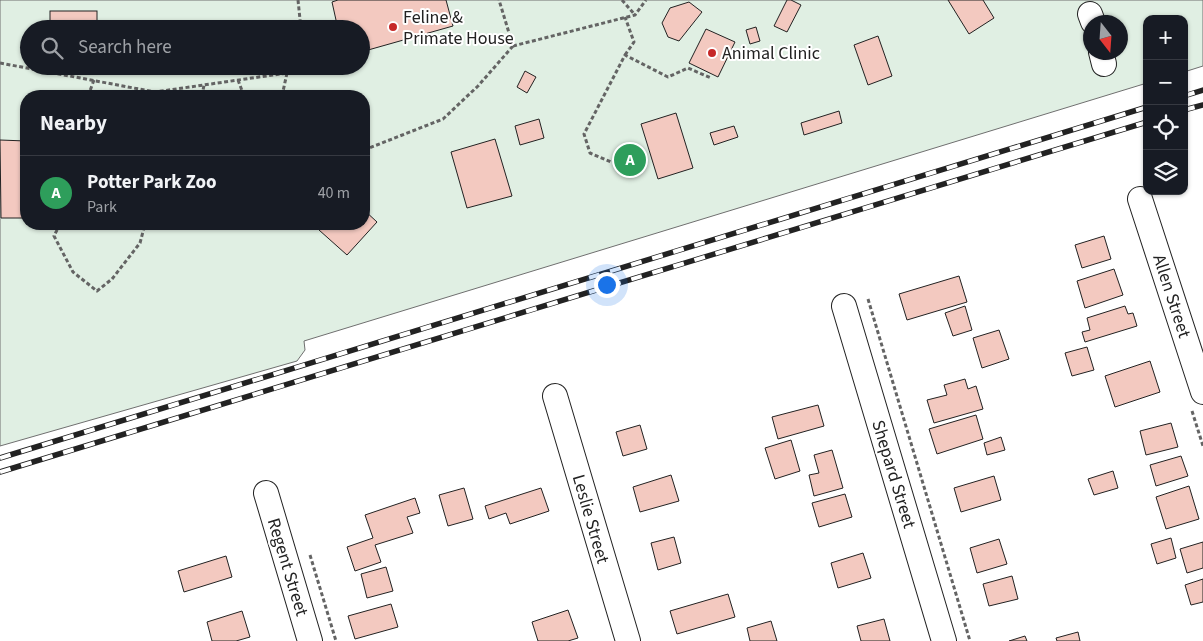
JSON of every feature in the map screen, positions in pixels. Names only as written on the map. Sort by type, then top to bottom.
[{"type":"street","name":"Allen Street","points":[[1140,200],[1203,392]]},
{"type":"street","name":"Shepard Street","points":[[844,306],[944,641]]},
{"type":"street","name":"Leslie Street","points":[[555,396],[628,641]]},
{"type":"street","name":"Regent Street","points":[[266,494],[310,641]]},
{"type":"path","points":[[298,0],[300,20]]},
{"type":"path","points":[[499,0],[513,46]]},
{"type":"path","points":[[622,0],[635,15]]},
{"type":"path","points":[[370,148],[443,119],[478,86],[513,46],[635,15],[646,0]]},
{"type":"path","points":[[625,17],[634,42],[625,55],[584,134],[590,153],[611,162],[642,155]]},
{"type":"path","points":[[625,55],[668,77],[688,68],[711,78]]},
{"type":"path","points":[[0,62],[20,66]]},
{"type":"path","points":[[68,75],[145,90]]},
{"type":"path","points":[[169,90],[273,75]]},
{"type":"path","points":[[283,90],[287,75]]},
{"type":"path","points":[[90,90],[94,80]]},
{"type":"path","points":[[238,80],[242,90]]},
{"type":"path","points":[[203,90],[204,85]]},
{"type":"path","points":[[57,230],[54,236],[73,272],[97,291],[112,279],[140,243],[143,230]]},
{"type":"path","points":[[868,299],[970,641]]},
{"type":"path","points":[[310,556],[336,641]]},
{"type":"green space","points":[[0,0],[1203,0],[1203,66],[1188,71],[1188,15],[1143,15],[1143,84],[304,341],[305,350],[297,361],[0,446]]},
{"type":"building","name":"Feline & Primate House","points":[[338,0],[446,0],[453,26],[370,49],[370,20],[336,20],[332,2]]},
{"type":"building","points":[[787,0],[801,5],[787,32],[774,26]]},
{"type":"building","points":[[948,0],[983,0],[994,18],[969,34]]},
{"type":"building","points":[[689,2],[702,12],[679,41],[668,37],[662,23],[670,8]]},
{"type":"building","points":[[50,11],[97,11],[97,20],[50,20]]},
{"type":"building","points":[[756,27],[760,41],[750,44],[746,30]]},
{"type":"building","name":"Animal Clinic","points":[[706,29],[735,42],[718,77],[689,63]]},
{"type":"building","points":[[878,36],[892,76],[868,85],[854,45]]},
{"type":"building","points":[[525,71],[536,77],[527,93],[517,87]]},
{"type":"building","points":[[839,111],[842,123],[804,135],[801,123]]},
{"type":"building","points":[[676,113],[693,168],[658,179],[641,124]]},
{"type":"building","points":[[539,119],[544,138],[520,145],[515,126]]},
{"type":"building","points":[[734,126],[738,137],[714,145],[710,133]]},
{"type":"building","points":[[495,139],[512,196],[467,208],[451,152]]},
{"type":"building","points":[[0,140],[20,141],[20,218],[1,218]]},
{"type":"building","points":[[370,216],[377,222],[370,230]]},
{"type":"building","points":[[319,230],[370,230],[347,255]]},
{"type":"building","points":[[1104,236],[1111,259],[1082,268],[1075,245]]},
{"type":"building","points":[[1114,269],[1123,295],[1085,308],[1077,281]]},
{"type":"building","points":[[959,276],[967,302],[907,320],[899,294]]},
{"type":"building","points":[[965,306],[972,330],[953,336],[945,313]]},
{"type":"building","points":[[1125,306],[1128,314],[1133,313],[1137,326],[1085,342],[1082,332],[1090,330],[1087,318]]},
{"type":"building","points":[[999,330],[1009,359],[982,368],[973,338]]},
{"type":"building","points":[[1087,347],[1094,370],[1072,376],[1065,353]]},
{"type":"building","points":[[1150,361],[1160,392],[1115,407],[1105,376]]},
{"type":"building","points":[[965,379],[968,389],[976,386],[983,409],[934,423],[927,400],[947,395],[944,385]]},
{"type":"building","points":[[818,405],[824,426],[778,439],[772,417]]},
{"type":"building","points":[[976,415],[983,439],[937,454],[929,429]]},
{"type":"building","points":[[1171,423],[1178,447],[1146,455],[1140,431]]},
{"type":"building","points":[[640,425],[647,449],[623,456],[616,432]]},
{"type":"building","points":[[1001,437],[1005,450],[987,455],[984,443]]},
{"type":"building","points":[[791,440],[800,471],[775,479],[765,448]]},
{"type":"building","points":[[832,450],[843,488],[814,496],[809,475],[819,473],[814,455]]},
{"type":"building","points":[[1181,456],[1188,476],[1156,486],[1150,465]]},
{"type":"building","points":[[1113,471],[1118,488],[1094,495],[1088,479]]},
{"type":"building","points":[[671,475],[679,501],[640,512],[633,487]]},
{"type":"building","points":[[994,476],[1001,500],[961,512],[954,488]]},
{"type":"building","points":[[1189,486],[1199,519],[1166,529],[1156,497]]},
{"type":"building","points":[[464,488],[473,519],[448,526],[439,495]]},
{"type":"building","points":[[541,488],[549,511],[510,524],[506,513],[489,519],[485,506]]},
{"type":"building","points":[[845,494],[852,517],[819,527],[812,503]]},
{"type":"building","points":[[415,498],[420,513],[407,517],[413,533],[375,545],[381,562],[355,571],[347,547],[373,538],[365,515]]},
{"type":"building","points":[[674,537],[681,563],[658,570],[651,543]]},
{"type":"building","points":[[1171,538],[1176,558],[1157,564],[1151,544]]},
{"type":"building","points":[[999,539],[1007,564],[977,573],[970,548]]},
{"type":"building","points":[[1203,542],[1203,568],[1187,573],[1180,549]]},
{"type":"building","points":[[863,553],[871,578],[838,588],[831,563]]},
{"type":"building","points":[[226,556],[232,577],[184,592],[178,571]]},
{"type":"building","points":[[386,567],[393,591],[367,598],[361,574]]},
{"type":"building","points":[[1012,576],[1018,599],[989,606],[983,584]]},
{"type":"building","points":[[1203,579],[1203,602],[1191,605],[1185,585]]},
{"type":"building","points":[[728,594],[735,617],[677,634],[670,611]]},
{"type":"building","points":[[391,604],[398,627],[355,639],[348,616]]},
{"type":"building","points":[[568,610],[578,638],[568,641],[538,641],[532,622]]},
{"type":"building","points":[[242,611],[250,637],[236,641],[212,641],[207,622]]},
{"type":"building","points":[[884,619],[890,641],[861,641],[857,626]]},
{"type":"building","points":[[771,621],[777,641],[750,641],[747,628]]},
{"type":"building","points":[[1078,632],[1080,641],[1057,641],[1056,638]]},
{"type":"building","points":[[1025,636],[1027,641],[1009,641]]},
{"type":"railway","points":[[1188,95],[1203,90]]},
{"type":"railway","points":[[1188,109],[1203,105]]},
{"type":"railway","points":[[0,458],[1143,108]]},
{"type":"railway","points":[[0,472],[1143,123]]},
{"type":"place","name":"Feline & Primate House","points":[[393,27]]},
{"type":"place","name":"Animal Clinic","points":[[712,53]]},
{"type":"place","name":"Potter Park Zoo","points":[[630,160]]}]
